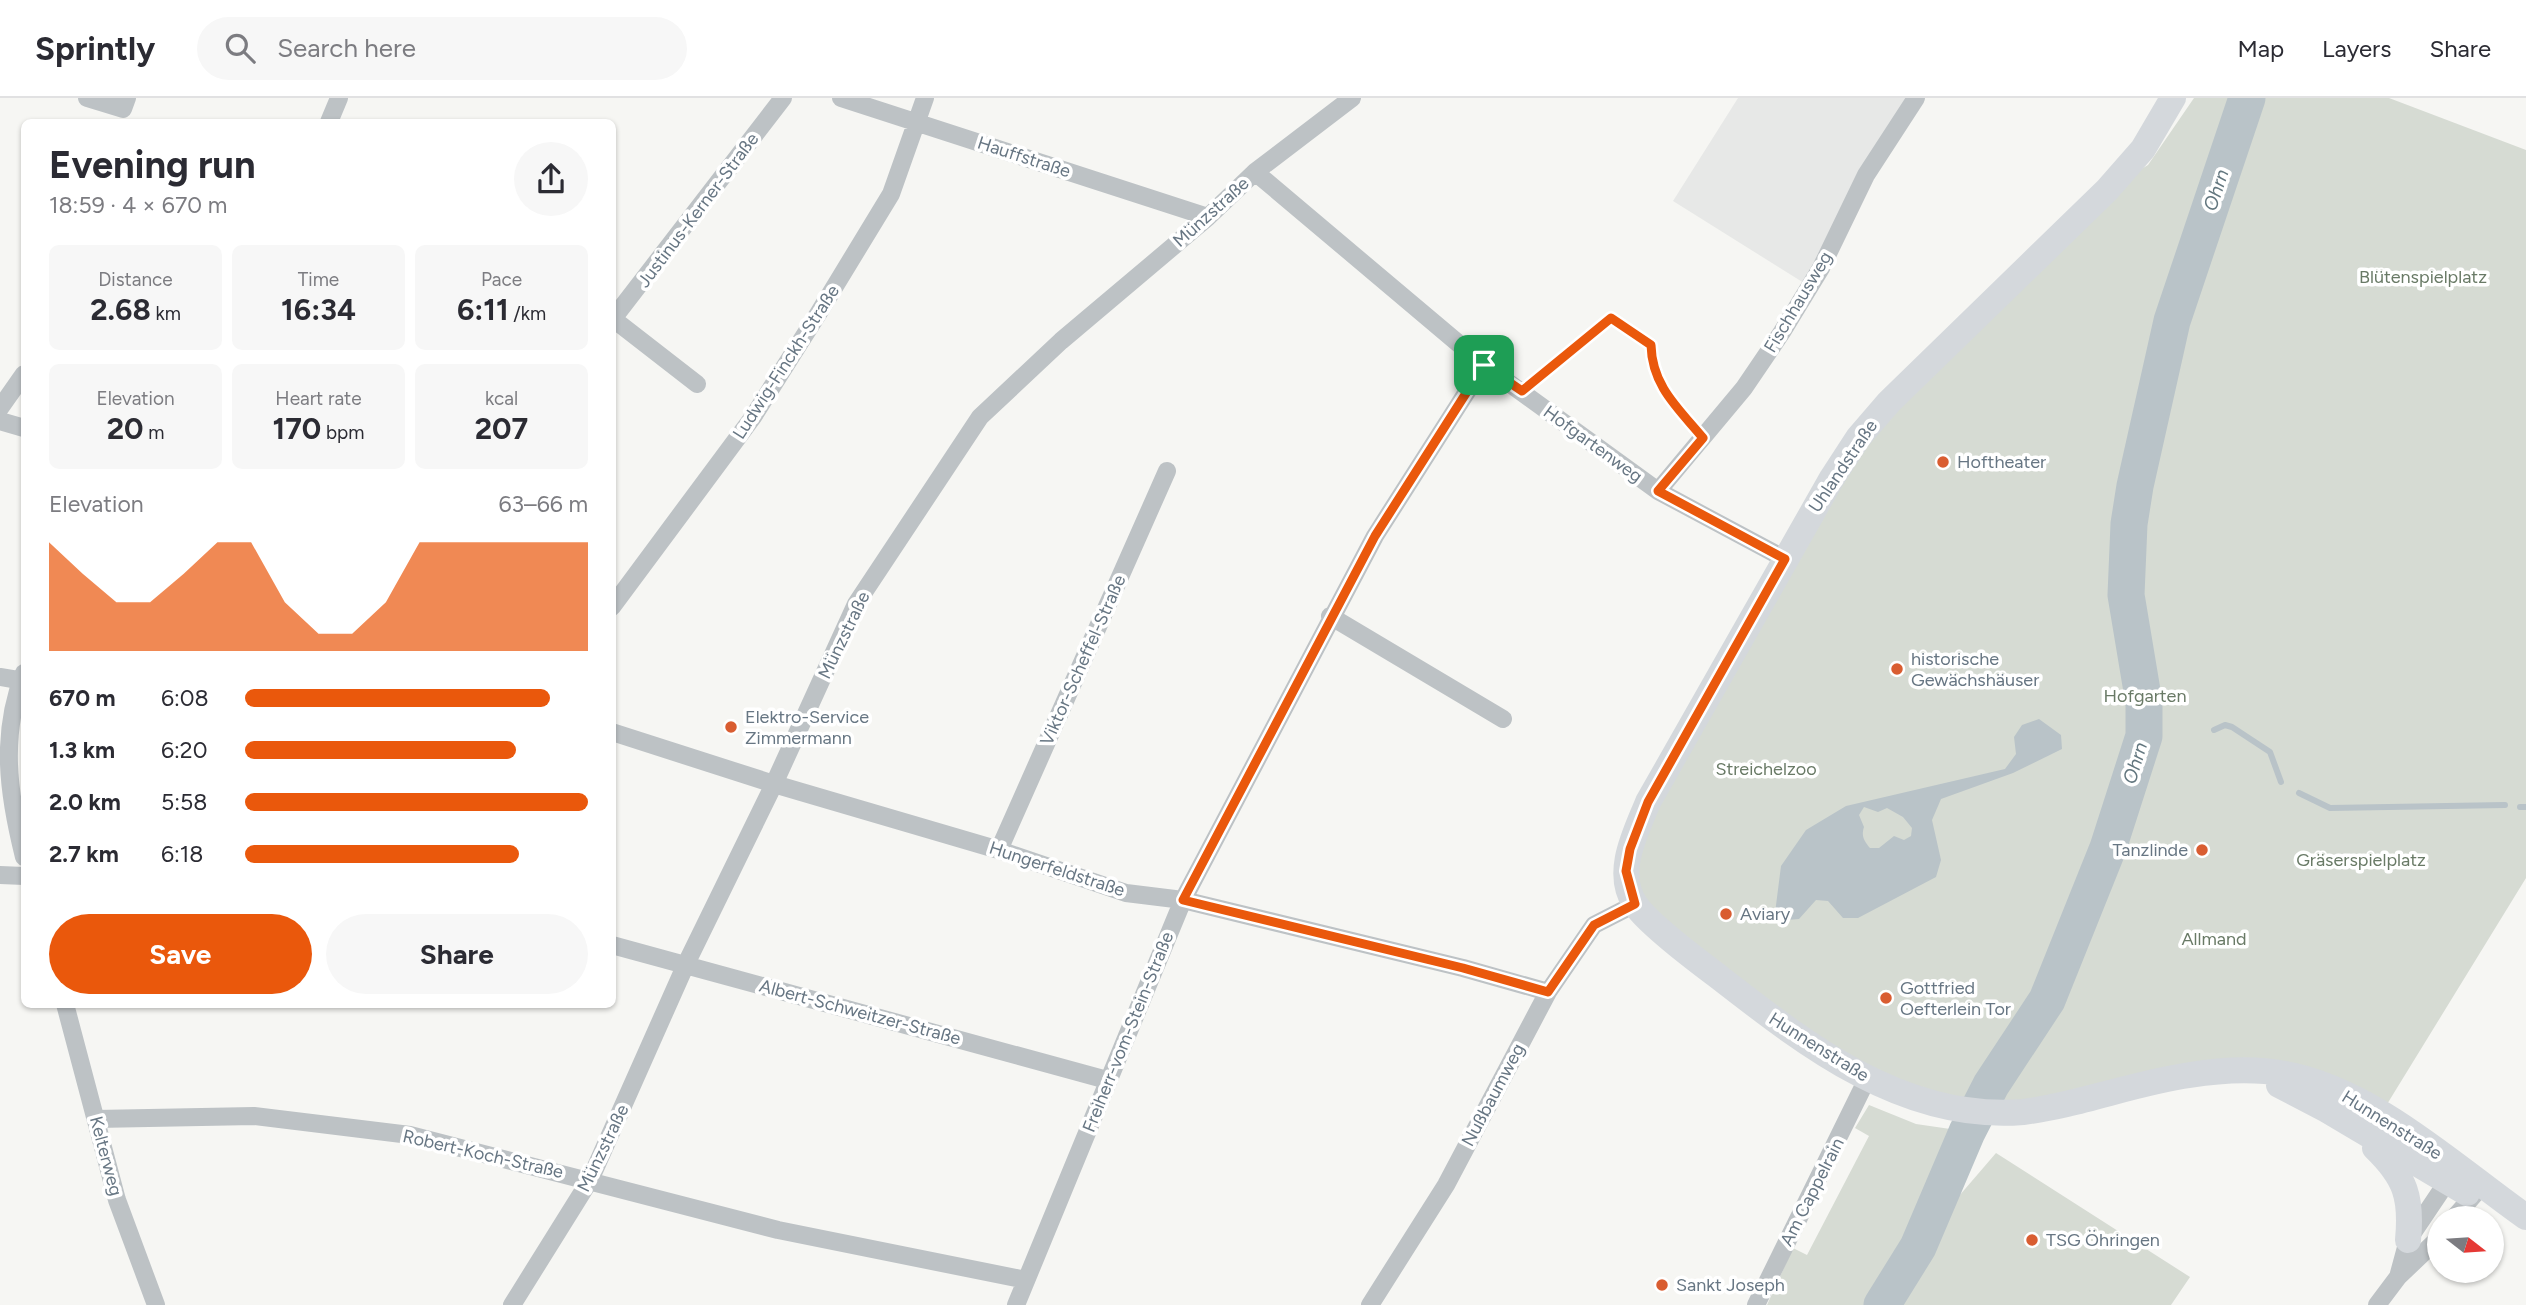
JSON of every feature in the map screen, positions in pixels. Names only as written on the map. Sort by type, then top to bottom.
[{"type":"main road","name":"Uhlandstraße","points":[[1635,904],[1626,871],[1630,849],[1648,802],[1785,559],[1858,438],[1889,402],[2107,190],[2143,149],[2173,98]]},
{"type":"main road","name":"Hunnenstraße","points":[[1635,904],[1688,954],[1775,1021],[1867,1079],[1948,1110],[1998,1114],[2060,1107],[2188,1075],[2242,1070],[2286,1074],[2340,1091],[2398,1125],[2452,1174],[2526,1218]]},
{"type":"main road","name":"Hunnenstraße","points":[[2242,1070],[2280,1086],[2452,1174]]},
{"type":"main road","points":[[2342,1120],[2397,1169],[2411,1213],[2408,1240]]},
{"type":"street","points":[[88,98],[123,109],[127,98]]},
{"type":"street","points":[[330,119],[339,98]]},
{"type":"street","name":"Justinus-Kerner-Straße","points":[[616,315],[783,98]]},
{"type":"street","name":"Hauffstraße","points":[[841,98],[1208,217]]},
{"type":"street","name":"Ludwig-Finckh-Straße","points":[[616,602],[753,417],[818,314],[891,194],[925,98]]},
{"type":"street","name":"Münzstraße","points":[[512,1305],[590,1180],[686,964],[774,784],[856,604],[979,417],[1061,341],[1208,217],[1255,172],[1352,98]]},
{"type":"street","name":"Fischhausweg","points":[[1658,491],[1744,388],[1782,332],[1821,268],[1866,175],[1916,98]]},
{"type":"street","name":"Hofgartenweg","points":[[1255,172],[1484,365],[1658,491],[1785,559]]},
{"type":"street","points":[[616,321],[696,384]]},
{"type":"street","name":"Freiherr-vom-Stein-Straße","points":[[1016,1305],[1183,900],[1330,616],[1375,536],[1484,365]]},
{"type":"street","points":[[0,408],[21,378]]},
{"type":"street","points":[[0,421],[21,427]]},
{"type":"street","name":"Viktor-Scheffel-Straße","points":[[999,850],[1167,471]]},
{"type":"street","points":[[1330,616],[1503,719]]},
{"type":"street","points":[[0,677],[21,678]]},
{"type":"street","points":[[21,682],[5,718],[2,771],[21,845]]},
{"type":"street","name":"Hungerfeldstraße","points":[[616,733],[774,784],[999,850],[1126,893],[1183,900],[1463,968],[1548,992]]},
{"type":"street","points":[[0,875],[21,876]]},
{"type":"street","name":"Nußbaumweg","points":[[1370,1305],[1446,1185],[1548,992],[1594,925],[1635,904]]},
{"type":"street","name":"Albert-Schweitzer-Straße","points":[[616,946],[1107,1080]]},
{"type":"street","name":"Kelterweg","points":[[66,1008],[117,1200],[156,1305]]},
{"type":"street","name":"Am Cappelrain","points":[[1756,1305],[1867,1079]]},
{"type":"street","name":"Robert-Koch-Straße","points":[[96,1119],[254,1116],[396,1133],[590,1180],[778,1230],[1026,1280]]},
{"type":"street","points":[[2398,1277],[2408,1240],[2452,1174]]},
{"type":"street","points":[[2464,1206],[2477,1191]]},
{"type":"street","points":[[2377,1305],[2398,1277],[2427,1249]]},
{"type":"lane","points":[[1522,391],[1611,318],[1651,345],[1651,359],[1661,389],[1703,438]]},
{"type":"shaded area","points":[[1738,98],[1911,98],[1804,283],[1673,201]]},
{"type":"shaded area","points":[[2039,719],[2061,735],[2062,749],[2013,773],[1941,799],[1932,820],[1941,860],[1936,877],[1858,918],[1843,918],[1828,901],[1816,900],[1799,919],[1774,921],[1781,866],[1806,830],[1846,806],[2005,769],[2016,754],[2014,737],[2022,725]],"holes":[[[1864,807],[1878,812],[1887,808],[1903,817],[1912,828],[1911,836],[1904,840],[1894,836],[1879,848],[1870,848],[1864,838],[1864,827],[1859,815]]]},
{"type":"green space","name":"Hofgarten","points":[[2194,98],[2389,98],[2526,150],[2526,878],[2381,1114],[2286,1074],[1956,1117],[1858,1084],[1635,904],[1630,849],[1832,478],[2107,190],[2148,165]]},
{"type":"green space","points":[[1869,1105],[1916,1124],[1964,1131],[1875,1305],[1767,1305],[1793,1248],[1807,1255],[1869,1136],[1855,1128]]},
{"type":"green space","name":"TSG Öhringen","points":[[1996,1153],[2190,1277],[2171,1305],[1894,1305],[1953,1203]]},
{"type":"waterway","name":"Ohrn","points":[[1882,1305],[1918,1247],[1967,1132],[1991,1085],[2047,1000],[2108,848],[2144,736],[2144,703],[2126,595],[2129,524],[2135,486],[2172,321],[2247,98]]},
{"type":"waterway","points":[[2214,730],[2225,725],[2232,727],[2270,752],[2281,782]]},
{"type":"waterway","points":[[2299,793],[2330,808],[2505,805]]},
{"type":"waterway","points":[[2520,807],[2526,807]]},
{"type":"place","name":"Hoftheater","points":[[1943,462]]},
{"type":"place","name":"historische Gewächshäuser","points":[[1897,669]]},
{"type":"place","name":"Elektro-Service Zimmermann","points":[[731,727]]},
{"type":"place","name":"Tanzlinde","points":[[2202,850]]},
{"type":"place","name":"Aviary","points":[[1726,914]]},
{"type":"place","name":"Gottfried Oefterlein Tor","points":[[1886,998]]},
{"type":"place","name":"TSG Öhringen","points":[[2032,1240]]},
{"type":"place","name":"Sankt Joseph","points":[[1662,1285]]},
{"type":"route","points":[[1611,318],[1651,345],[1651,359],[1657,383],[1703,438],[1658,491],[1785,559],[1648,802],[1630,849],[1626,871],[1629,891],[1635,904],[1594,925],[1548,992],[1527,984],[1183,900],[1330,616],[1375,536],[1484,365],[1522,391],[1611,318]]},
{"type":"park label","name":"Blütenspielplatz","points":[[2423,277]]},
{"type":"park label","name":"Streichelzoo","points":[[1766,769]]},
{"type":"park label","name":"Gräserspielplatz","points":[[2361,860]]},
{"type":"park label","name":"Allmand","points":[[2214,939]]}]
